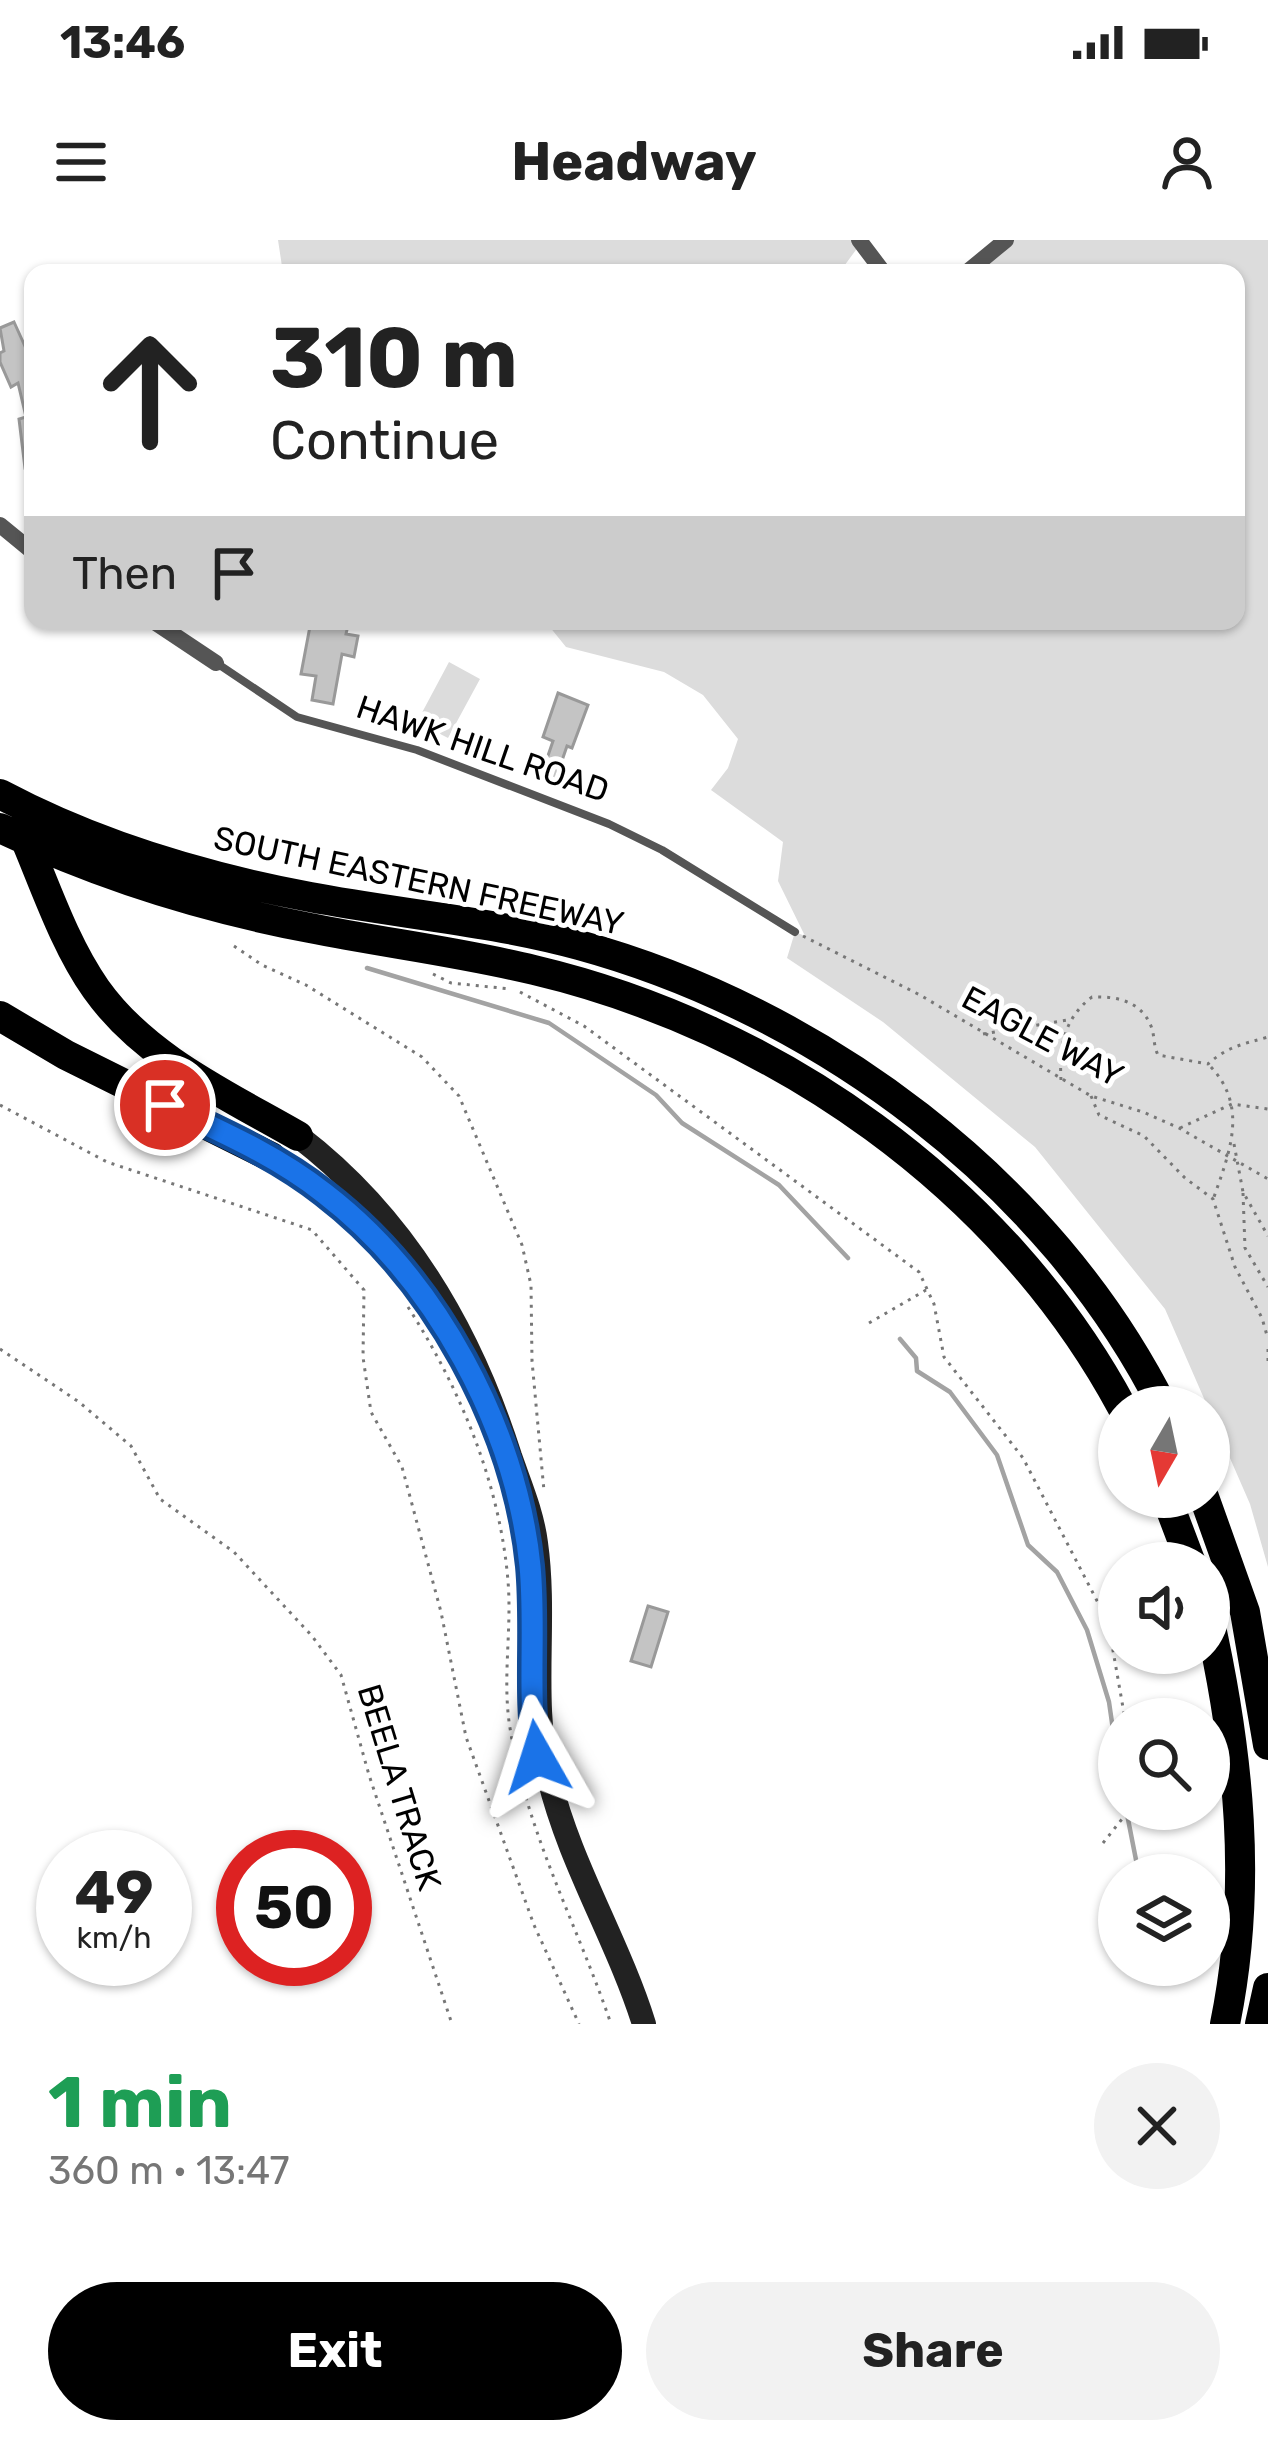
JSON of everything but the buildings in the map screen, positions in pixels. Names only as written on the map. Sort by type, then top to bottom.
[{"type":"highway","points":[[0,779],[61,922],[95,988],[120,1018],[158,1051],[298,1136]]},
{"type":"highway","name":"SOUTH EASTERN FREEWAY","points":[[0,794],[86,833],[236,882],[578,945],[651,968],[795,1034],[913,1113],[988,1177],[1094,1297],[1150,1386]]},
{"type":"highway","name":"SOUTH EASTERN FREEWAY","points":[[0,828],[153,889],[288,924],[481,958],[617,993],[728,1040],[833,1098],[897,1144],[958,1197],[1065,1318],[1109,1386]]},
{"type":"highway","points":[[0,1016],[66,1055],[271,1157]]},
{"type":"highway","points":[[1211,1518],[1245,1612],[1268,1745]]},
{"type":"highway","points":[[1219,1674],[1237,1771],[1241,1834],[1240,1912],[1226,2024]]},
{"type":"highway","points":[[1260,2024],[1268,1988]]},
{"type":"main road","points":[[298,1136],[368,1196],[406,1244],[458,1326],[491,1399],[526,1498],[536,1542],[539,1701],[549,1780],[639,2024]]},
{"type":"main road","points":[[271,1157],[354,1216],[418,1286],[469,1368],[514,1490],[530,1564],[531,1710],[544,1789],[556,1830],[639,2024]]},
{"type":"street","points":[[859,240],[877,264]]},
{"type":"street","points":[[977,264],[1006,240]]},
{"type":"street","points":[[0,525],[24,545]]},
{"type":"street","name":"HAWK HILL ROAD","points":[[166,630],[216,663]]},
{"type":"lane","name":"HAWK HILL ROAD","points":[[216,663],[297,717],[417,750],[609,824],[795,932]]},
{"type":"path","name":"EAGLE WAY","points":[[795,932],[920,995],[1091,1096],[1179,1128],[1268,1179]]},
{"type":"path","points":[[401,944],[424,969],[451,983],[516,989],[584,1026],[919,1272],[934,1304],[944,1358],[1022,1458],[1108,1622],[1121,1698]]},
{"type":"path","points":[[234,946],[422,1057],[458,1096],[522,1245],[531,1286],[532,1361],[545,1503]]},
{"type":"path","points":[[1061,1080],[1062,1045],[1070,1019],[1092,997],[1114,996],[1139,1008],[1152,1029],[1158,1055],[1208,1064],[1226,1086],[1232,1104],[1236,1164],[1244,1192],[1268,1236]]},
{"type":"path","points":[[981,1034],[1070,1019]]},
{"type":"path","points":[[1208,1064],[1243,1041],[1268,1037]]},
{"type":"path","points":[[1091,1096],[1100,1115],[1144,1136],[1185,1178],[1213,1198]]},
{"type":"path","points":[[1179,1128],[1232,1104],[1268,1109]]},
{"type":"path","points":[[0,1105],[106,1162],[312,1230],[364,1290],[363,1357],[371,1412],[402,1467],[441,1612],[466,1737],[534,1925],[579,2024]]},
{"type":"path","points":[[1234,1137],[1213,1198],[1234,1267],[1268,1339]]},
{"type":"path","points":[[1244,1192],[1246,1248],[1268,1287]]},
{"type":"path","points":[[869,1324],[927,1289]]},
{"type":"path","points":[[399,1293],[456,1389],[493,1497],[508,1583],[509,1725],[527,1812],[611,2024]]},
{"type":"path","name":"BEELA TRACK","points":[[0,1349],[79,1402],[131,1446],[160,1498],[234,1552],[312,1636],[341,1675],[369,1775],[452,2024]]},
{"type":"path","points":[[1268,1349],[1268,1362]]},
{"type":"path","points":[[1103,1843],[1113,1830]]},
{"type":"shaded area","points":[[278,240],[861,243],[846,264],[282,264]]},
{"type":"shaded area","points":[[1006,240],[1268,240],[1268,1567],[1250,1504],[1230,1458],[1230,1386],[1199,1386],[1165,1309],[1035,1147],[883,1022],[787,958],[795,932],[805,936],[778,881],[783,842],[711,790],[728,768],[738,739],[703,695],[664,672],[566,647],[552,630],[1245,630],[1245,264],[977,264]]},
{"type":"shaded area","points":[[449,662],[480,679],[448,738],[417,722]]},
{"type":"waterway","points":[[367,968],[549,1023],[656,1095],[682,1123],[779,1185],[848,1258]]},
{"type":"waterway","points":[[900,1339],[916,1358],[917,1371],[950,1392],[997,1455],[1028,1545],[1057,1572],[1087,1630],[1108,1698]]},
{"type":"waterway","points":[[1130,1830],[1135,1854]]},
{"type":"route","points":[[165,1105],[271,1157],[354,1216],[418,1286],[469,1368],[514,1490],[530,1564],[531,1710],[537,1757]]}]
